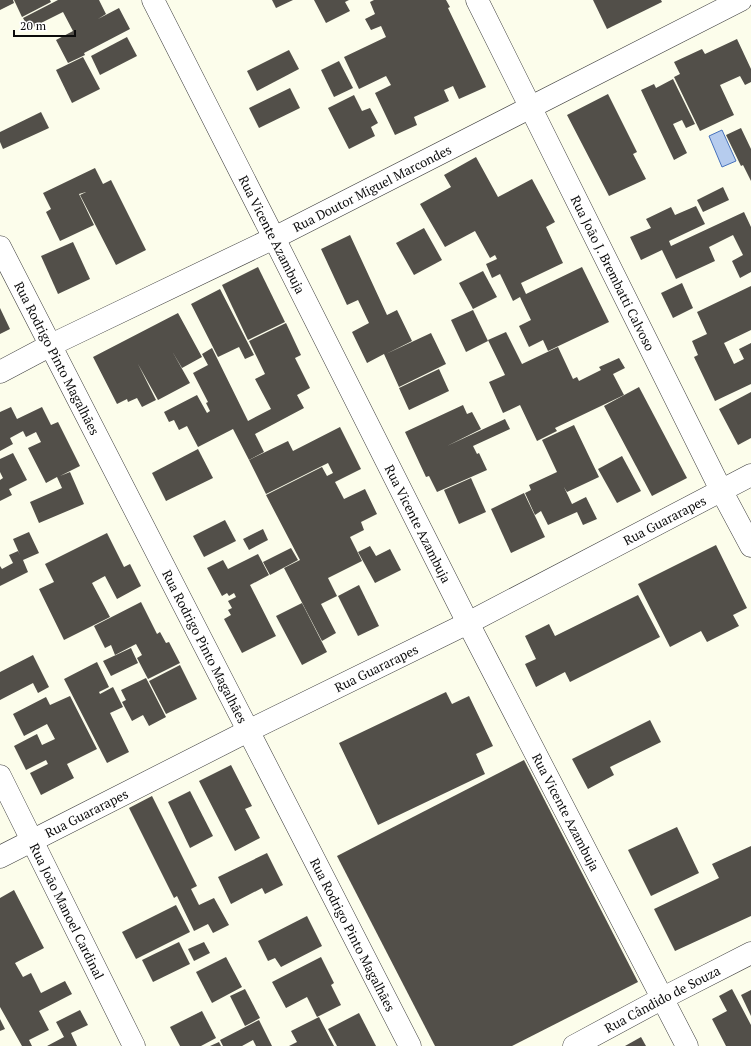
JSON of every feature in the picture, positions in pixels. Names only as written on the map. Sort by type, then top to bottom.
[{"type":"street","name":"Rua Vicente Azambuja","points":[[153,0],[468,623],[687,1046]]},
{"type":"street","name":"Rua João J. Brembatti Calvoso","points":[[477,0],[721,490],[751,546]]},
{"type":"street","name":"Rua Doutor Miguel Marcondes","points":[[0,372],[51,345],[274,238],[741,0]]},
{"type":"street","name":"Rua Rodrigo Pinto Magalhães","points":[[0,247],[410,1046]]},
{"type":"street","name":"Rua Guararapes","points":[[0,857],[248,731],[468,623],[751,475]]},
{"type":"street","name":"Rua João Manoel Cardinal","points":[[0,776],[134,1046]]},
{"type":"street","name":"Rua Cândido de Souza","points":[[574,1046],[751,953]]},
{"type":"water","points":[[722,130],[736,161],[722,167],[709,136]]},
{"type":"building","points":[[0,0],[13,0],[14,3],[0,10]]},
{"type":"building","points":[[14,0],[50,0],[51,2],[22,17]]},
{"type":"building","points":[[58,0],[99,0],[106,14],[98,19],[119,8],[130,29],[68,63],[56,40],[73,31],[63,12],[29,29],[23,18]]},
{"type":"building","points":[[272,0],[293,0],[276,8]]},
{"type":"building","points":[[314,0],[349,0],[345,2],[350,11],[326,23]]},
{"type":"building","points":[[374,0],[446,0],[450,7],[448,8],[486,87],[459,99],[453,86],[444,90],[449,101],[414,117],[417,125],[395,135],[375,93],[391,85],[386,76],[359,89],[344,57],[386,37],[381,26],[371,30],[365,19],[375,14],[370,2]]},
{"type":"building","points":[[593,0],[661,0],[662,2],[607,29]]},
{"type":"building","points":[[127,37],[137,56],[100,75],[91,56]]},
{"type":"building","points":[[737,39],[751,69],[751,82],[745,85],[740,76],[720,85],[734,115],[700,131],[674,77],[680,74],[674,62],[702,49],[705,54]]},
{"type":"building","points":[[289,50],[299,69],[257,91],[247,71]]},
{"type":"building","points":[[83,57],[100,89],[72,103],[56,70]]},
{"type":"building","points":[[339,61],[353,88],[334,97],[321,70]]},
{"type":"building","points":[[673,79],[695,124],[686,128],[682,120],[673,124],[687,153],[674,160],[641,90],[654,84],[656,88]]},
{"type":"building","points":[[290,88],[300,108],[259,128],[249,108]]},
{"type":"building","points":[[608,94],[637,152],[633,154],[646,179],[609,196],[567,115]]},
{"type":"building","points":[[354,95],[362,111],[370,108],[378,123],[371,127],[375,136],[349,149],[328,108]]},
{"type":"building","points":[[41,112],[49,128],[3,149],[0,142],[0,132]]},
{"type":"building","points":[[741,128],[751,149],[751,181],[743,165],[741,166],[726,135]]},
{"type":"building","points":[[476,157],[498,197],[532,179],[555,222],[546,227],[563,263],[521,283],[526,294],[582,267],[609,322],[548,351],[543,340],[529,347],[519,326],[531,320],[520,297],[513,301],[500,274],[492,278],[486,264],[497,259],[495,255],[490,258],[475,231],[445,247],[420,204],[451,187],[444,175]]},
{"type":"building","points":[[95,168],[103,184],[111,180],[146,250],[116,265],[80,195],[86,192],[79,194],[94,225],[60,241],[46,212],[51,209],[43,193]]},
{"type":"building","points":[[723,187],[729,200],[703,212],[697,200]]},
{"type":"building","points":[[696,206],[705,224],[669,241],[671,246],[744,212],[751,227],[751,272],[740,278],[732,261],[743,255],[733,235],[709,247],[715,261],[676,279],[662,250],[641,260],[630,237],[651,228],[646,219],[671,207],[675,215]]},
{"type":"building","points":[[424,228],[442,260],[414,275],[396,243]]},
{"type":"building","points":[[350,235],[387,315],[397,310],[412,341],[386,354],[431,333],[446,364],[399,387],[384,354],[367,363],[352,332],[369,323],[358,300],[347,305],[321,249]]},
{"type":"building","points":[[73,242],[90,279],[58,294],[41,256]]},
{"type":"building","points":[[258,267],[285,322],[248,340],[222,285]]},
{"type":"building","points":[[483,271],[497,297],[473,309],[459,283]]},
{"type":"building","points":[[682,283],[693,308],[673,318],[661,293]]},
{"type":"building","points":[[751,286],[751,330],[724,343],[734,364],[744,359],[739,349],[751,343],[751,384],[715,401],[694,357],[698,355],[692,341],[707,334],[697,312]]},
{"type":"building","points":[[220,289],[254,355],[245,359],[239,347],[218,357],[191,304]]},
{"type":"building","points":[[0,308],[10,329],[0,334]]},
{"type":"building","points":[[473,310],[488,341],[466,352],[451,320]]},
{"type":"building","points":[[178,313],[202,357],[182,368],[172,351],[190,383],[158,400],[138,364],[156,400],[142,407],[137,398],[128,402],[127,399],[117,404],[93,357]]},
{"type":"building","points":[[286,323],[301,355],[295,358],[310,388],[297,395],[304,408],[255,434],[264,452],[249,460],[233,429],[198,447],[187,426],[179,430],[174,420],[169,422],[164,412],[197,395],[207,413],[210,411],[206,403],[208,402],[193,373],[208,365],[202,354],[212,348],[248,421],[271,409],[255,379],[265,374],[249,341]]},
{"type":"building","points":[[506,332],[522,364],[558,347],[573,379],[577,377],[579,381],[601,370],[599,367],[619,358],[625,368],[613,374],[624,395],[555,428],[557,431],[537,441],[520,405],[503,413],[489,382],[505,375],[488,340]]},
{"type":"building","points":[[439,369],[449,391],[409,410],[399,388]]},
{"type":"building","points":[[639,387],[687,478],[652,496],[604,406]]},
{"type":"building","points":[[751,392],[751,438],[738,445],[719,409]]},
{"type":"building","points":[[463,405],[467,414],[472,412],[481,429],[447,446],[505,419],[510,429],[473,446],[477,454],[479,453],[487,470],[437,492],[429,476],[426,477],[405,432]]},
{"type":"building","points":[[11,407],[17,419],[42,407],[51,425],[58,422],[80,466],[60,476],[70,472],[84,504],[39,523],[30,502],[62,488],[57,477],[46,483],[28,448],[41,442],[36,432],[26,437],[23,431],[10,438],[13,444],[0,451],[0,412]]},
{"type":"building","points":[[574,425],[599,477],[567,492],[564,487],[572,504],[586,497],[597,519],[583,525],[577,512],[548,525],[541,511],[535,515],[525,493],[531,490],[529,485],[557,472],[542,440]]},
{"type":"building","points":[[340,427],[361,469],[335,482],[344,499],[365,489],[377,514],[361,522],[364,530],[350,537],[362,561],[328,578],[337,596],[321,604],[336,633],[322,641],[284,568],[300,560],[266,495],[322,467],[327,476],[333,473],[328,463],[266,494],[249,460],[288,441],[293,451]]},
{"type":"building","points":[[198,449],[213,478],[166,501],[152,473]]},
{"type":"building","points":[[13,453],[27,480],[9,489],[12,495],[0,501],[0,480],[3,478],[0,472],[0,459]]},
{"type":"building","points":[[622,456],[641,491],[617,503],[598,469]]},
{"type":"building","points":[[471,478],[486,512],[459,524],[444,490]]},
{"type":"building","points":[[524,493],[545,537],[511,553],[491,509]]},
{"type":"building","points":[[225,520],[236,541],[204,557],[193,536]]},
{"type":"building","points":[[263,529],[268,540],[249,550],[243,539]]},
{"type":"building","points":[[29,532],[39,553],[23,560],[28,572],[0,586],[0,566],[2,569],[13,563],[9,555],[18,551],[20,555],[13,539]]},
{"type":"building","points":[[107,533],[124,567],[130,564],[141,586],[117,599],[105,576],[92,583],[110,617],[64,640],[39,589],[54,582],[45,564]]},
{"type":"building","points":[[716,545],[747,608],[733,615],[739,626],[707,642],[701,631],[670,647],[638,584]]},
{"type":"building","points":[[370,546],[376,556],[390,549],[401,570],[375,583],[358,552]]},
{"type":"building","points":[[291,548],[298,560],[270,575],[263,562]]},
{"type":"building","points":[[258,554],[269,575],[250,585],[276,636],[242,653],[224,619],[231,615],[228,610],[232,608],[228,601],[236,597],[234,593],[229,596],[227,593],[222,596],[207,568],[223,560],[228,569]]},
{"type":"building","points":[[359,585],[379,626],[358,636],[338,596]]},
{"type":"building","points":[[638,595],[660,637],[570,682],[565,672],[536,687],[525,664],[536,659],[525,636],[549,624],[555,636]]},
{"type":"building","points":[[141,602],[157,634],[160,632],[166,643],[169,642],[180,663],[148,679],[137,658],[142,655],[136,644],[115,655],[111,645],[105,648],[94,626]]},
{"type":"building","points":[[302,603],[327,652],[302,665],[276,616]]},
{"type":"building","points":[[131,648],[138,663],[111,676],[103,661]]},
{"type":"building","points":[[33,655],[49,687],[38,693],[33,683],[0,700],[0,672]]},
{"type":"building","points":[[97,662],[109,687],[99,692],[100,694],[113,687],[123,707],[110,713],[129,752],[107,763],[64,679]]},
{"type":"building","points":[[180,665],[197,699],[166,714],[149,681]]},
{"type":"building","points":[[146,678],[166,717],[149,726],[143,715],[132,721],[122,702],[126,700],[121,690]]},
{"type":"building","points":[[446,692],[452,704],[469,696],[493,746],[476,754],[485,774],[378,825],[339,743]]},
{"type":"building","points":[[70,696],[97,749],[67,764],[74,778],[41,795],[30,773],[48,764],[46,760],[26,770],[14,746],[37,734],[42,745],[55,739],[47,724],[24,736],[13,714],[46,697],[50,705]]},
{"type":"building","points":[[650,720],[661,742],[610,767],[614,775],[588,789],[572,759]]},
{"type":"building","points":[[524,760],[638,982],[512,1046],[435,1046],[337,856]]},
{"type":"building","points":[[231,765],[252,806],[245,809],[260,838],[235,851],[199,781]]},
{"type":"building","points":[[190,791],[213,836],[190,848],[168,802]]},
{"type":"building","points":[[152,796],[197,886],[191,889],[199,905],[214,898],[229,925],[213,933],[208,924],[194,931],[177,896],[174,898],[129,808]]},
{"type":"building","points":[[677,827],[699,873],[651,896],[628,850]]},
{"type":"building","points":[[751,846],[751,916],[675,951],[654,909],[719,878],[712,864]]},
{"type":"building","points":[[267,853],[283,885],[265,894],[262,888],[231,904],[218,877]]},
{"type":"building","points":[[14,890],[44,948],[15,963],[23,977],[31,973],[41,993],[65,981],[72,994],[39,1011],[49,1030],[29,1040],[32,1046],[22,1046],[0,1007],[0,898]]},
{"type":"building","points":[[176,905],[190,932],[136,959],[122,932]]},
{"type":"building","points":[[307,916],[322,946],[281,967],[275,958],[268,961],[258,941]]},
{"type":"building","points":[[179,942],[190,964],[153,982],[142,960]]},
{"type":"building","points":[[204,942],[210,953],[194,961],[188,949]]},
{"type":"building","points":[[226,957],[242,987],[212,1003],[196,972]]},
{"type":"building","points":[[321,957],[334,983],[331,985],[341,1005],[317,1017],[307,997],[286,1008],[272,982]]},
{"type":"building","points":[[245,989],[260,1018],[245,1026],[230,996]]},
{"type":"building","points":[[732,989],[751,1025],[751,1046],[726,1046],[712,1019],[727,1011],[719,996]]},
{"type":"building","points":[[751,990],[751,1016],[741,995]]},
{"type":"building","points":[[80,1010],[88,1025],[71,1033],[77,1046],[47,1046],[64,1037],[56,1022]]},
{"type":"building","points":[[202,1011],[216,1038],[201,1046],[180,1046],[170,1027]]},
{"type":"building","points":[[359,1013],[376,1046],[337,1046],[328,1029]]},
{"type":"building","points":[[319,1017],[334,1046],[289,1046],[297,1042],[291,1031]]},
{"type":"building","points":[[0,1019],[5,1029],[0,1031]]},
{"type":"building","points":[[259,1020],[272,1046],[256,1046],[253,1040],[242,1046],[223,1046],[220,1040]]},
{"type":"building","points":[[641,1037],[646,1046],[625,1046]]},
{"type":"building","points":[[219,1042],[221,1046],[210,1046]]}]
